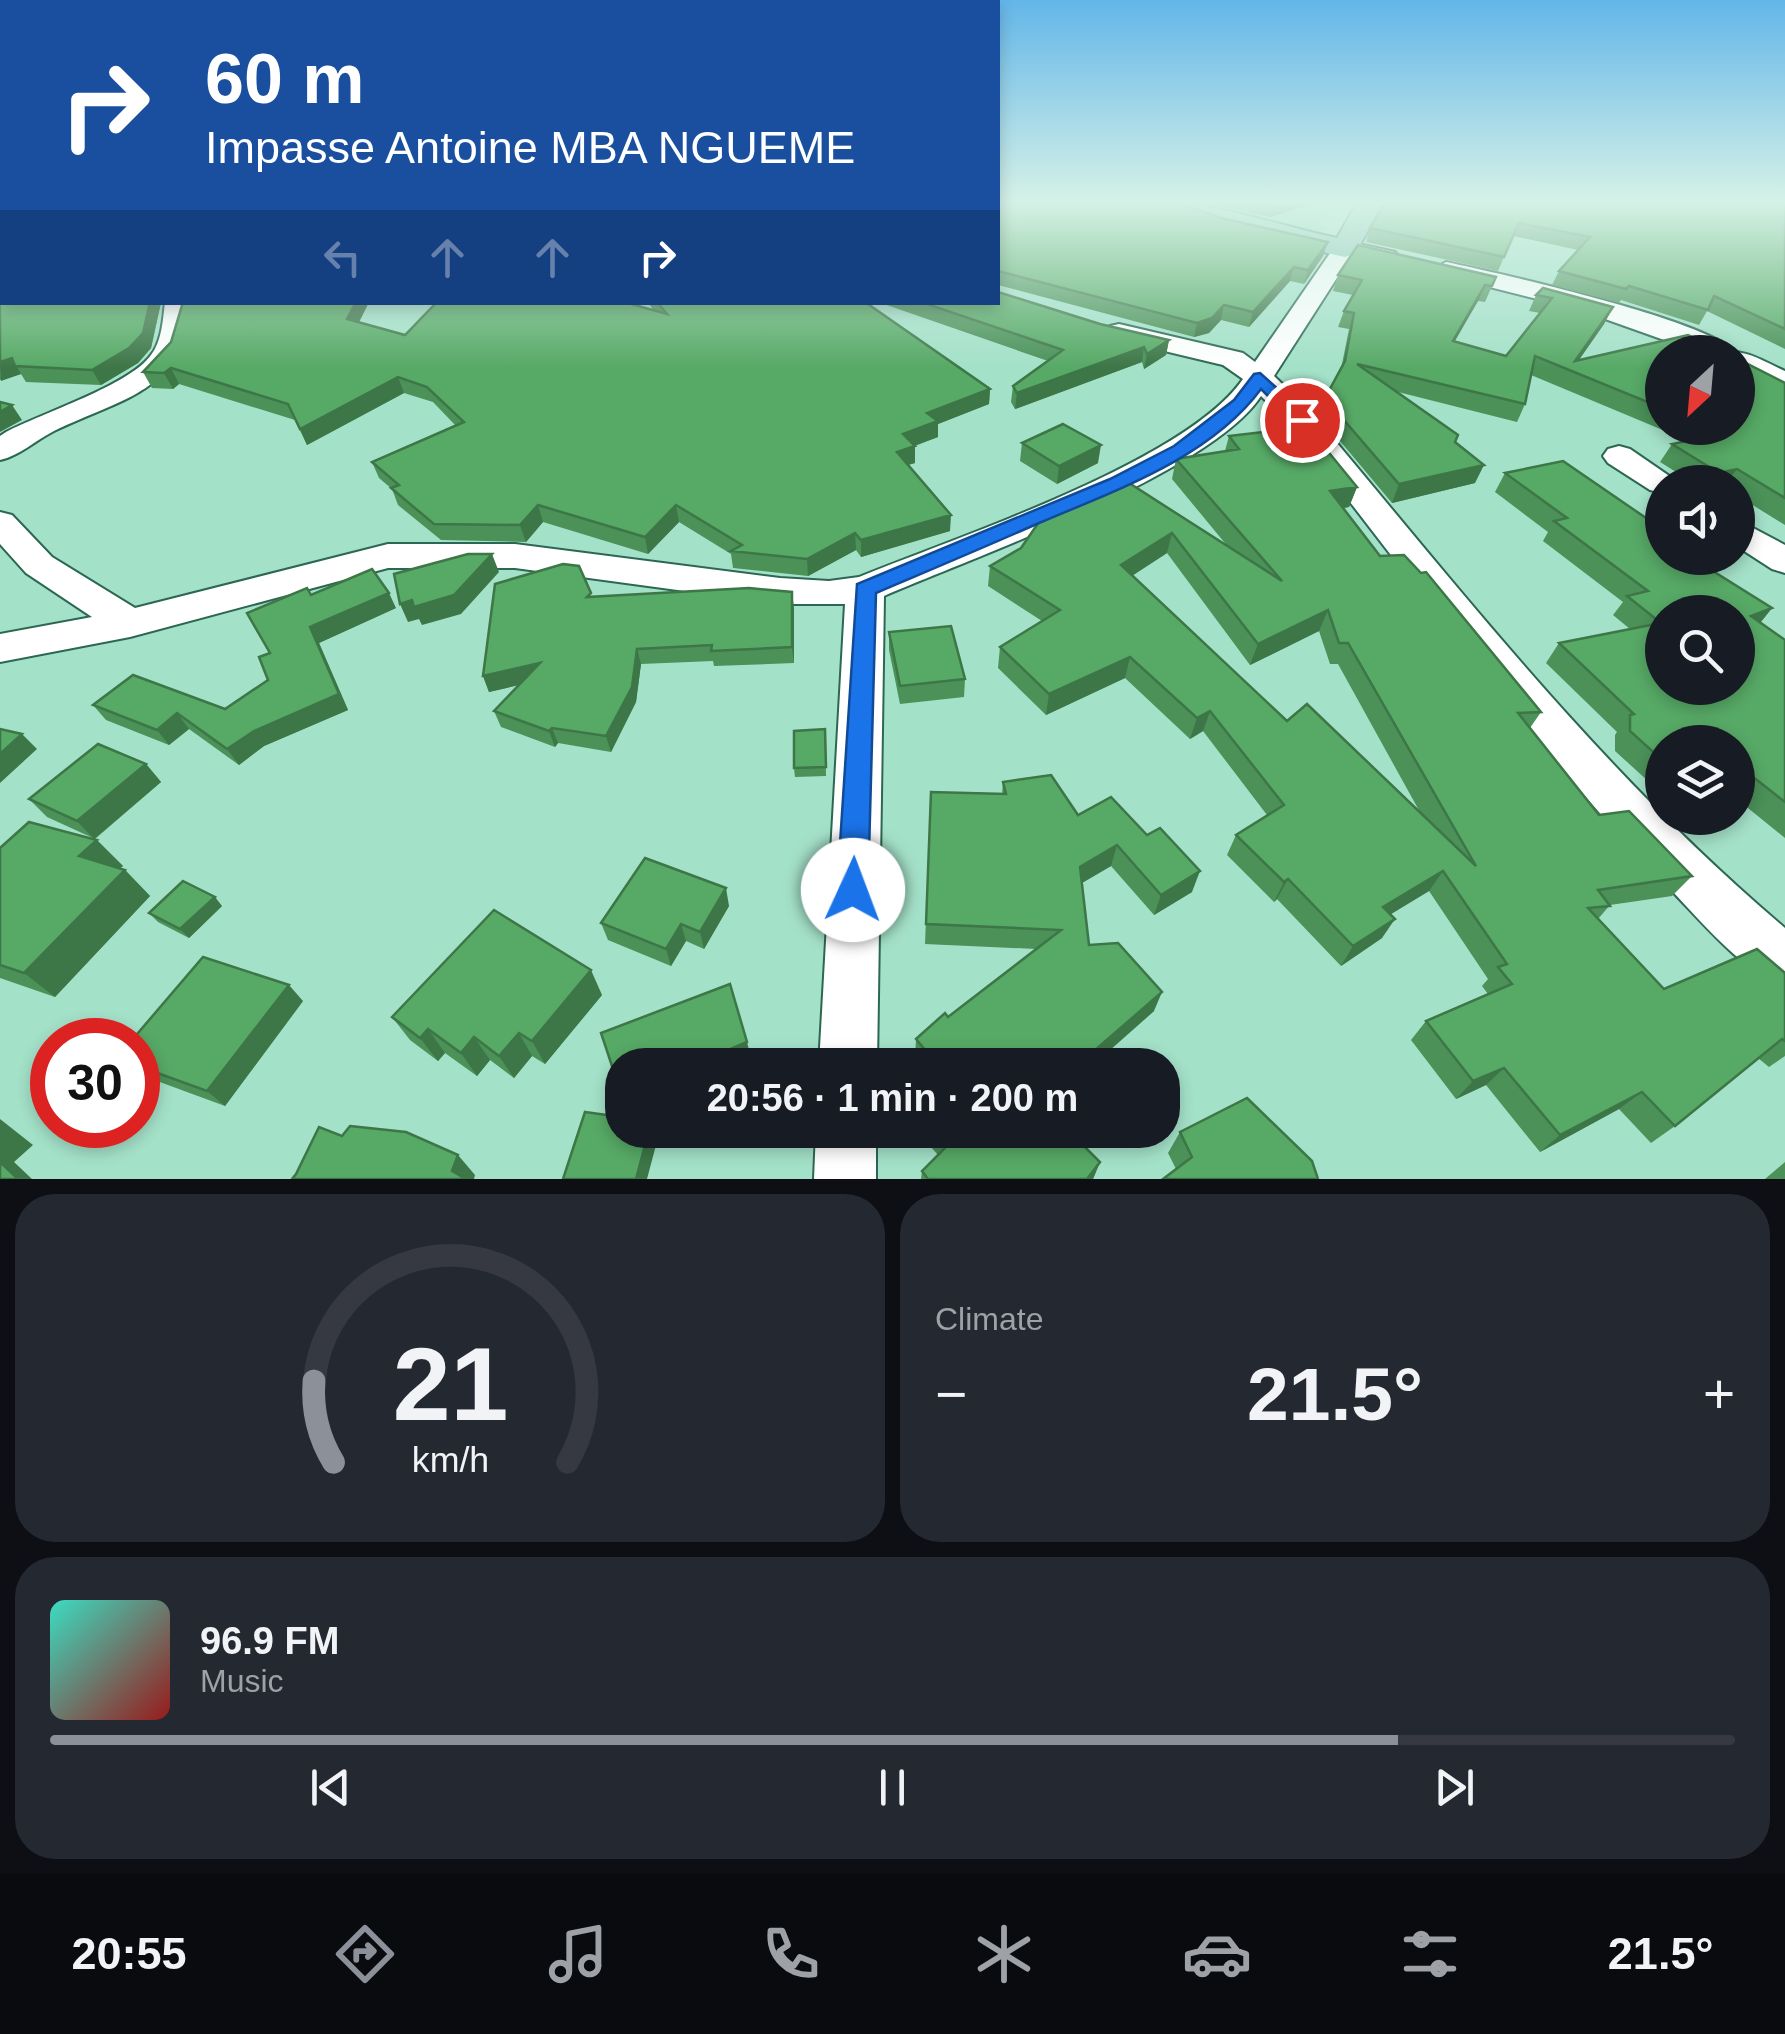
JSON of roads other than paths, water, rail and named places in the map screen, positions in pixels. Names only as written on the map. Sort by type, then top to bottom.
[{"type":"street","points":[[0,648],[130,623],[340,565],[388,556],[438,553],[602,565],[780,592],[829,594],[865,589],[1117,483],[1181,450],[1241,404],[1338,258]]},
{"type":"street","points":[[1392,258],[1553,294],[1679,335]]},
{"type":"street","points":[[0,450],[64,412],[153,370],[173,340],[178,305]]},
{"type":"street","points":[[1093,325],[1234,358],[1260,378],[1302,420],[1599,786],[1676,867],[1785,962]]},
{"type":"street","points":[[1755,368],[1785,382]]},
{"type":"street","points":[[1619,456],[1645,473]]},
{"type":"street","points":[[0,523],[38,565],[130,623]]},
{"type":"street","points":[[1755,542],[1785,562]]},
{"type":"street","points":[[849,1048],[865,589]]},
{"type":"street","points":[[0,677],[67,635]]},
{"type":"street","points":[[844,1179],[845,1148]]}]
